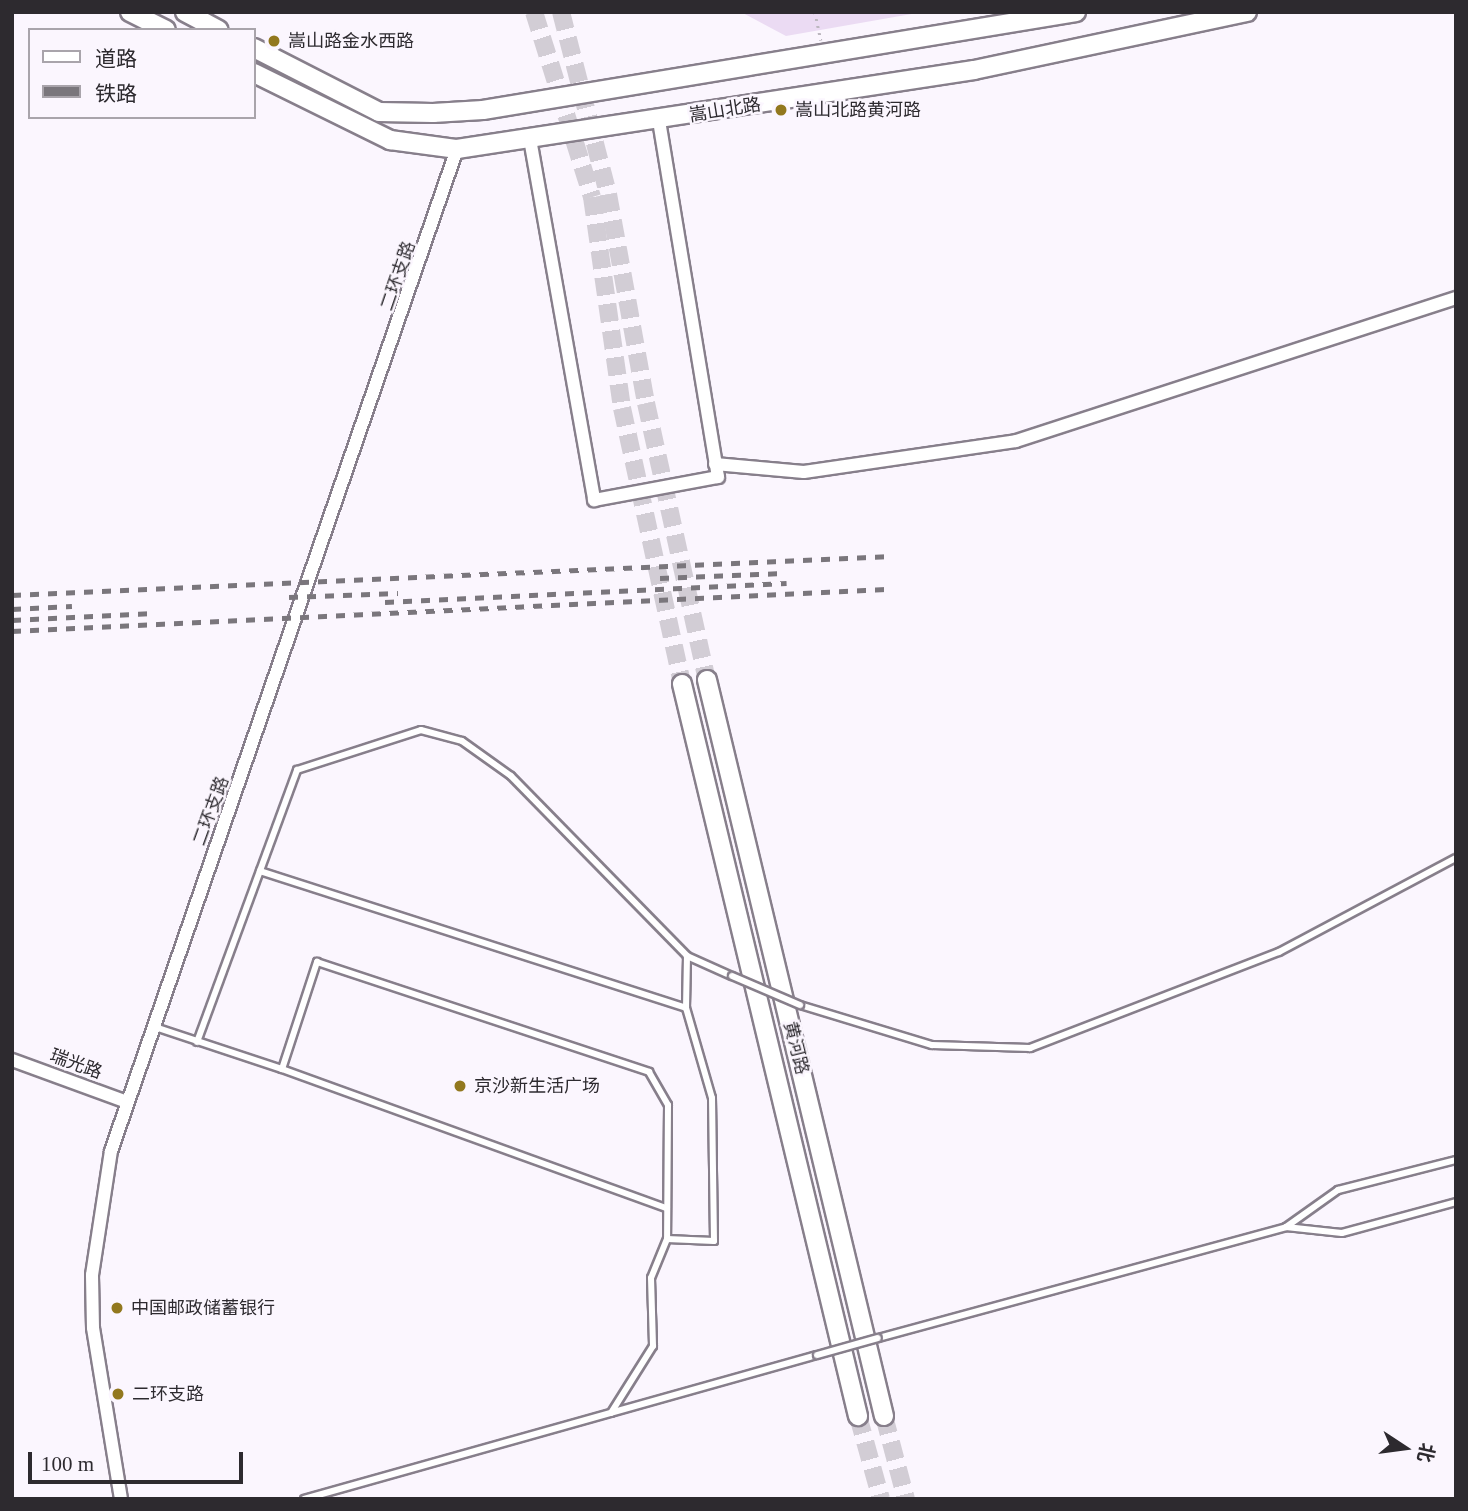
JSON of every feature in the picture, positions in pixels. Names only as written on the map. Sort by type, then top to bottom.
[{"type":"main road","points":[[130,12],[162,28]]},
{"type":"main road","points":[[185,12],[215,28]]},
{"type":"main road","points":[[256,48],[379,112],[433,113],[825,56],[1076,12]]},
{"type":"main road","name":"嵩山北路","points":[[256,74],[390,140],[457,149],[659,121],[974,70],[1247,12]]},
{"type":"main road","name":"黄河路","points":[[708,680],[884,1416]]},
{"type":"main road","name":"黄河路","points":[[682,684],[858,1416]]},
{"type":"street","points":[[530,139],[594,500],[718,477],[659,121]]},
{"type":"street","name":"二环支路","points":[[121,1499],[96,1362],[92,1275],[111,1152],[457,149]]},
{"type":"street","points":[[715,464],[804,472],[1016,441],[1456,298]]},
{"type":"street","name":"瑞光路","points":[[12,1060],[127,1102]]},
{"type":"lane","points":[[197,1042],[297,770],[421,730],[462,741],[511,776],[687,956],[800,1005],[932,1045],[1030,1048],[1279,952],[1456,858]]},
{"type":"lane","points":[[260,871],[686,1007]]},
{"type":"lane","points":[[667,1239],[713,1241],[712,1098],[686,1007],[687,956]]},
{"type":"lane","points":[[282,1069],[317,962],[649,1072],[668,1105],[667,1239],[651,1278],[653,1346],[611,1413]]},
{"type":"lane","points":[[153,1026],[282,1069],[667,1208]]},
{"type":"lane","points":[[304,1499],[1286,1227],[1338,1190],[1456,1160]]},
{"type":"lane","points":[[1286,1227],[1342,1233],[1456,1202]]},
{"type":"path","points":[[815,12],[825,56]]},
{"type":"shaded area","points":[[741,12],[923,12],[786,36]]},
{"type":"tunnel","points":[[534,12],[592,197],[622,408],[682,684]]},
{"type":"tunnel","points":[[561,12],[608,194],[646,403],[707,680]]},
{"type":"tunnel","points":[[858,1416],[881,1499]]},
{"type":"tunnel","points":[[884,1416],[906,1499]]},
{"type":"railway","points":[[12,595],[892,556]]},
{"type":"railway","points":[[660,578],[782,573]]},
{"type":"railway","points":[[385,602],[787,583]]},
{"type":"railway","points":[[12,631],[886,589]]},
{"type":"railway","points":[[289,597],[398,593]]},
{"type":"railway","points":[[12,609],[72,606]]},
{"type":"railway","points":[[12,620],[154,613]]},
{"type":"place","name":"嵩山路金水西路","points":[[274,41]]},
{"type":"place","name":"嵩山北路黄河路","points":[[781,110]]},
{"type":"place","name":"京沙新生活广场","points":[[460,1086]]},
{"type":"place","name":"中国邮政储蓄银行","points":[[117,1308]]},
{"type":"place","name":"二环支路","points":[[118,1394]]}]
